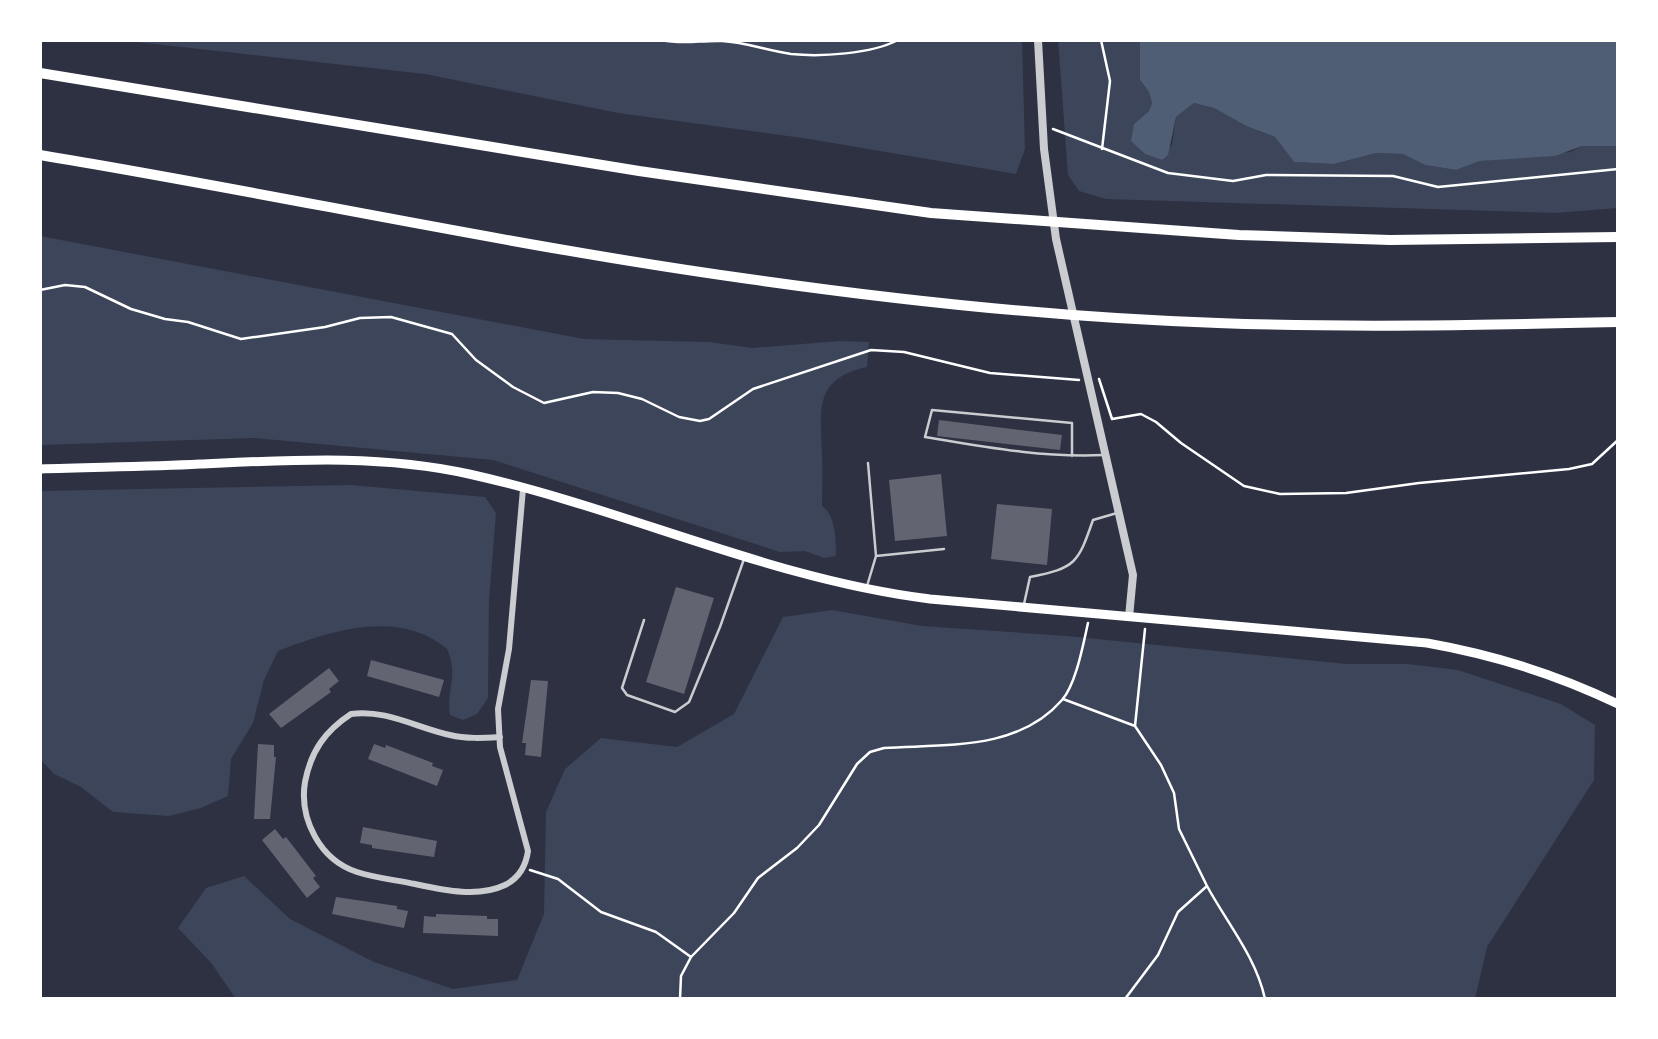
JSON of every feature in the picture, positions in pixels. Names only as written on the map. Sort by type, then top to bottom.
[{"type":"highway","points":[[40,73],[795,195],[931,213],[1239,235],[1390,240],[1555,240],[1618,237]]},
{"type":"highway","points":[[40,155],[306,201],[573,253],[754,280],[1040,312],[1220,323],[1435,327],[1618,322]]},
{"type":"main road","points":[[40,469],[305,459],[453,471],[523,489],[744,559],[866,590],[1090,614],[1371,636],[1470,650],[1555,674],[1618,704]]},
{"type":"street","points":[[1038,40],[1042,128],[1056,239],[1108,455],[1133,575],[1129,617]]},
{"type":"street","points":[[500,737],[449,735],[380,714],[351,714],[321,739],[315,749],[303,798],[311,830],[328,854],[340,865],[357,872],[458,892],[506,885],[524,867],[528,851],[500,737],[498,709],[509,649],[523,489]]},
{"type":"lane","points":[[1072,456],[1072,423],[932,410],[925,437],[1028,454],[1072,456],[1108,455]]},
{"type":"lane","points":[[866,590],[876,556],[868,463]]},
{"type":"lane","points":[[1023,607],[1030,578],[1065,570],[1079,559],[1093,520],[1121,513]]},
{"type":"lane","points":[[876,556],[944,549]]},
{"type":"lane","points":[[644,620],[622,688],[627,695],[675,712],[689,702],[744,559]]},
{"type":"path","points":[[662,40],[677,43],[720,40],[748,43],[792,54],[870,51],[898,40]]},
{"type":"path","points":[[1101,40],[1110,81],[1102,149]]},
{"type":"path","points":[[1042,128],[1057,129],[1168,173],[1233,181],[1266,175],[1393,176],[1438,187],[1618,169]]},
{"type":"path","points":[[40,290],[65,285],[85,287],[142,312],[188,322],[241,339],[325,327],[360,318],[391,317],[452,334],[476,360],[513,387],[544,403],[593,392],[618,394],[642,399],[679,417],[700,421],[709,419],[753,388],[871,350],[904,352],[1019,377],[1101,379],[1111,419],[1141,414],[1244,486],[1280,494],[1346,493],[1419,483],[1569,469],[1592,464],[1618,440]]},
{"type":"path","points":[[680,999],[681,976],[691,957],[734,913],[758,878],[797,848],[819,825],[858,764],[870,752],[884,748],[1001,740],[1021,732],[1063,699],[1080,659],[1090,614]]},
{"type":"path","points":[[1135,726],[1146,619]]},
{"type":"path","points":[[1063,699],[1135,726],[1161,765],[1174,793],[1179,829],[1207,886],[1248,954],[1262,983],[1265,999]]},
{"type":"path","points":[[524,867],[558,879],[601,912],[656,932],[691,957]]},
{"type":"path","points":[[1125,999],[1158,956],[1178,912],[1207,886]]},
{"type":"shaded area","points":[[118,40],[1022,40],[1025,149],[1016,174],[809,139],[618,113],[425,74]]},
{"type":"shaded area","points":[[1058,40],[1140,40],[1140,80],[1149,92],[1152,103],[1149,111],[1134,124],[1134,143],[1145,154],[1162,160],[1172,144],[1176,117],[1194,103],[1214,108],[1246,126],[1275,137],[1294,162],[1334,164],[1376,153],[1403,154],[1425,165],[1456,170],[1480,161],[1570,152],[1582,146],[1618,146],[1618,208],[1555,213],[1106,199],[1079,191],[1068,175]]},
{"type":"shaded area","points":[[1140,40],[1618,40],[1618,146],[1582,146],[1555,156],[1480,161],[1456,170],[1425,165],[1403,154],[1376,153],[1334,164],[1294,162],[1275,137],[1246,126],[1214,108],[1194,103],[1176,117],[1168,155],[1162,160],[1145,154],[1131,141],[1134,124],[1149,111],[1152,103],[1149,92],[1140,80]]},
{"type":"shaded area","points":[[40,236],[584,339],[709,342],[752,348],[839,341],[869,342],[867,367],[849,372],[837,380],[828,389],[821,412],[822,506],[833,522],[836,556],[824,558],[805,551],[780,552],[493,460],[254,438],[40,445]]},
{"type":"shaded area","points":[[351,485],[485,497],[496,513],[489,601],[488,698],[477,714],[463,720],[450,715],[452,667],[447,649],[428,636],[408,629],[364,627],[320,636],[278,651],[264,680],[253,723],[231,759],[228,796],[201,808],[169,816],[113,812],[81,787],[54,774],[40,759],[40,491]]},
{"type":"shaded area","points":[[832,610],[922,626],[1067,636],[1346,664],[1408,664],[1458,670],[1561,704],[1595,725],[1594,780],[1487,947],[1475,999],[236,999],[212,964],[178,928],[206,888],[244,876],[290,919],[374,962],[453,989],[517,980],[544,914],[546,812],[565,769],[601,738],[677,747],[734,714],[783,617]]},
{"type":"building","points":[[939,420],[1062,435],[1060,450],[937,436]]},
{"type":"building","points":[[941,474],[947,536],[895,541],[889,480]]},
{"type":"building","points":[[997,504],[1052,509],[1047,565],[991,559]]},
{"type":"building","points":[[676,587],[714,598],[684,694],[646,682]]},
{"type":"building","points":[[371,660],[444,680],[439,697],[367,676]]},
{"type":"building","points":[[329,668],[339,681],[329,689],[331,692],[281,728],[269,714]]},
{"type":"building","points":[[531,680],[548,681],[541,757],[525,755],[526,743],[522,743]]},
{"type":"building","points":[[258,744],[274,745],[276,757],[270,819],[254,819]]},
{"type":"building","points":[[374,744],[385,748],[386,745],[433,763],[432,766],[443,770],[437,786],[368,759]]},
{"type":"building","points":[[363,827],[437,841],[434,857],[372,848],[372,845],[360,843]]},
{"type":"building","points":[[275,829],[283,839],[286,837],[316,876],[313,878],[320,887],[307,898],[262,840]]},
{"type":"building","points":[[336,897],[397,906],[397,909],[408,911],[404,928],[332,914]]},
{"type":"building","points":[[436,914],[487,916],[487,919],[498,919],[498,936],[423,933],[424,916],[436,917]]}]
